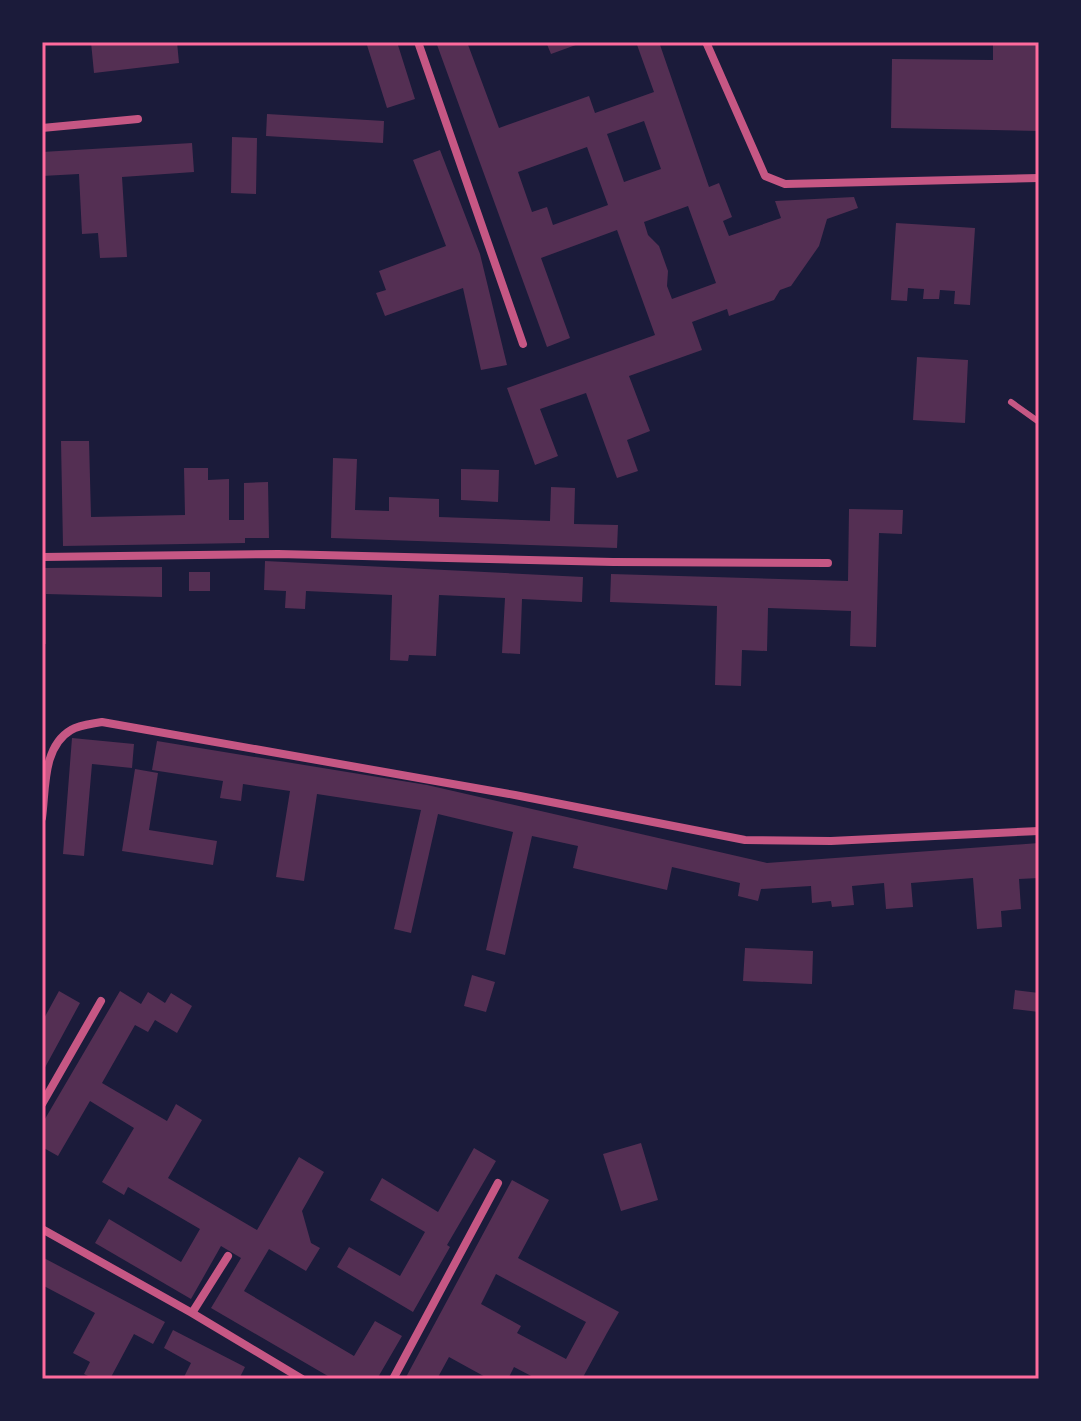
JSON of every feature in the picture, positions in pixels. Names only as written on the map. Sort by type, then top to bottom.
[{"type":"street","points":[[418,42],[523,344]]},
{"type":"street","points":[[706,42],[765,176],[785,184],[1039,178]]},
{"type":"street","points":[[42,128],[138,119]]},
{"type":"street","points":[[42,557],[278,554],[613,562],[828,563]]},
{"type":"street","points":[[42,818],[50,755],[59,739],[72,728],[102,722],[515,795],[745,840],[831,841],[1039,831]]},
{"type":"street","points":[[42,1104],[101,1001]]},
{"type":"street","points":[[393,1379],[498,1183]]},
{"type":"street","points":[[42,1229],[302,1379]]},
{"type":"street","points":[[192,1313],[228,1256]]},
{"type":"lane","points":[[1011,402],[1039,422]]},
{"type":"building","points":[[91,42],[177,42],[179,63],[94,73]]},
{"type":"building","points":[[366,42],[397,42],[415,99],[387,108]]},
{"type":"building","points":[[436,42],[467,42],[499,128],[589,96],[595,113],[654,92],[636,42],[659,42],[709,187],[719,183],[732,217],[723,221],[729,236],[781,218],[775,201],[854,197],[858,208],[827,219],[819,246],[791,286],[780,290],[774,300],[729,316],[727,309],[692,322],[702,350],[629,376],[650,431],[627,440],[638,471],[617,478],[586,393],[540,409],[558,456],[535,465],[507,388],[655,335],[617,230],[541,258],[570,338],[547,347]],"holes":[[[644,121],[661,169],[624,182],[607,134]],[[587,147],[608,205],[553,225],[547,207],[532,212],[518,172]],[[688,206],[716,283],[672,299],[667,286],[668,271],[659,246],[648,235],[644,222]]]},
{"type":"building","points":[[546,42],[584,42],[551,54]]},
{"type":"building","points":[[993,42],[1039,42],[1039,131],[891,128],[892,59],[993,60]]},
{"type":"building","points":[[267,114],[384,121],[383,143],[266,136]]},
{"type":"building","points":[[232,137],[257,138],[256,194],[231,193]]},
{"type":"building","points":[[192,143],[194,172],[122,177],[127,257],[100,258],[98,233],[82,234],[79,174],[42,176],[42,152]]},
{"type":"building","points":[[440,150],[480,254],[507,365],[481,370],[463,288],[385,316],[376,293],[386,290],[379,271],[446,246],[413,160]]},
{"type":"building","points":[[896,223],[975,228],[970,305],[954,304],[955,291],[940,290],[939,299],[923,299],[924,289],[908,288],[907,301],[891,300]]},
{"type":"building","points":[[917,357],[968,360],[965,423],[913,420]]},
{"type":"building","points":[[61,441],[89,441],[91,517],[185,515],[184,468],[208,468],[208,480],[229,479],[229,520],[244,520],[244,483],[268,482],[269,538],[245,538],[245,543],[63,546]]},
{"type":"building","points":[[333,458],[357,459],[355,510],[389,511],[389,497],[439,499],[439,517],[550,521],[551,487],[575,488],[574,524],[618,525],[617,548],[331,538]]},
{"type":"building","points":[[461,469],[499,470],[498,502],[461,500]]},
{"type":"building","points":[[849,509],[903,510],[902,534],[879,533],[876,647],[850,646],[851,611],[768,608],[767,651],[742,650],[741,686],[715,685],[717,606],[610,602],[611,574],[848,581]]},
{"type":"building","points":[[265,561],[583,577],[582,602],[522,599],[520,654],[502,653],[505,598],[439,595],[436,656],[409,655],[408,661],[390,660],[392,595],[306,591],[305,609],[285,608],[286,591],[264,590]]},
{"type":"building","points":[[162,567],[162,597],[46,594],[46,644],[42,644],[42,568]]},
{"type":"building","points":[[189,572],[210,572],[210,591],[189,591]]},
{"type":"building","points":[[72,738],[134,744],[132,768],[92,764],[84,856],[63,854]]},
{"type":"building","points":[[157,741],[427,785],[767,863],[1039,843],[1039,878],[1019,879],[1021,909],[1001,911],[1002,927],[977,929],[973,878],[911,883],[913,907],[886,909],[884,883],[852,886],[854,905],[832,907],[831,901],[812,903],[811,886],[761,889],[758,901],[738,896],[740,883],[672,867],[667,890],[573,868],[578,846],[532,836],[505,955],[486,950],[513,832],[438,814],[411,933],[394,929],[421,810],[317,794],[304,881],[276,877],[290,791],[243,784],[241,801],[220,798],[223,781],[152,770]]},
{"type":"building","points":[[135,769],[158,773],[149,830],[217,841],[213,865],[122,851]]},
{"type":"building","points":[[745,948],[813,951],[812,984],[743,981]]},
{"type":"building","points":[[472,975],[495,982],[486,1012],[464,1006]]},
{"type":"building","points":[[1015,990],[1039,993],[1039,1012],[1013,1009]]},
{"type":"building","points":[[59,991],[80,1003],[42,1073],[42,1022]]},
{"type":"building","points":[[120,991],[141,1004],[148,992],[165,1003],[171,993],[192,1006],[177,1033],[155,1020],[148,1032],[135,1025],[102,1083],[167,1121],[176,1104],[202,1120],[168,1178],[257,1230],[299,1157],[324,1172],[302,1211],[311,1243],[320,1248],[306,1271],[269,1249],[244,1291],[354,1356],[375,1321],[402,1336],[377,1379],[333,1379],[211,1308],[241,1258],[221,1246],[191,1299],[95,1243],[109,1219],[181,1262],[200,1229],[128,1187],[124,1195],[102,1182],[134,1128],[90,1101],[58,1156],[42,1147],[42,1124]]},
{"type":"building","points":[[641,1143],[658,1200],[621,1211],[603,1154]]},
{"type":"building","points":[[474,1148],[496,1161],[447,1245],[450,1247],[413,1312],[337,1267],[349,1247],[400,1276],[425,1232],[370,1200],[382,1178],[438,1212]]},
{"type":"building","points":[[512,1180],[549,1200],[518,1258],[619,1312],[582,1379],[537,1379],[514,1367],[508,1379],[489,1379],[449,1357],[437,1379],[405,1379]],"holes":[[[496,1274],[586,1322],[566,1359],[517,1333],[521,1326],[481,1304]]]},
{"type":"building","points":[[42,1257],[165,1322],[153,1344],[134,1334],[110,1379],[94,1379],[84,1374],[90,1362],[73,1353],[95,1313],[42,1285]]},
{"type":"building","points":[[173,1330],[245,1367],[239,1379],[183,1379],[191,1363],[164,1348]]}]
